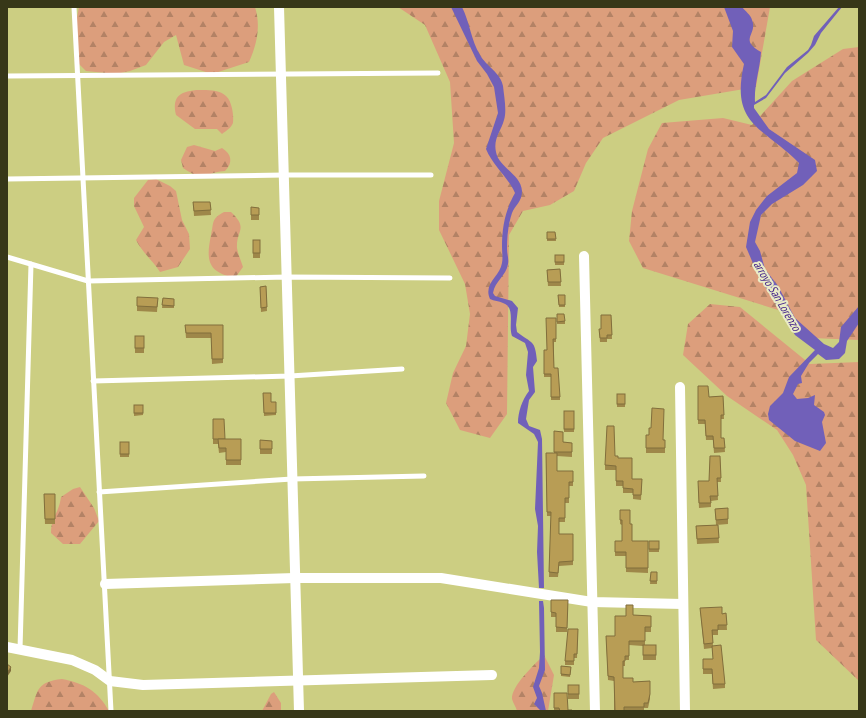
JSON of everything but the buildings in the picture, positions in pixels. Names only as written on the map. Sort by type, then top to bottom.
[{"type":"street","points":[[279,7],[299,711]]},
{"type":"street","points":[[584,256],[595,711]]},
{"type":"street","points":[[680,387],[682,604],[685,711]]},
{"type":"street","points":[[105,584],[295,578],[441,578],[592,602],[682,604]]},
{"type":"street","points":[[7,647],[72,660],[95,670],[110,681],[143,685],[492,675]]},
{"type":"lane","points":[[74,7],[111,711]]},
{"type":"lane","points":[[7,76],[438,73]]},
{"type":"lane","points":[[7,179],[284,175],[431,175]]},
{"type":"lane","points":[[7,257],[88,281],[287,277],[450,278]]},
{"type":"lane","points":[[20,650],[31,264]]},
{"type":"lane","points":[[93,381],[290,376],[402,370]]},
{"type":"lane","points":[[99,492],[292,479],[424,476]]},
{"type":"green space","points":[[79,7],[255,7],[258,28],[254,48],[249,62],[212,74],[184,65],[176,35],[164,42],[146,65],[116,74],[86,71],[74,59],[75,28]]},
{"type":"green space","points":[[398,7],[770,7],[756,87],[679,100],[603,138],[586,163],[574,191],[550,205],[523,211],[509,235],[507,414],[490,438],[460,430],[446,403],[453,373],[466,346],[470,314],[465,284],[439,230],[439,201],[454,143],[450,82],[425,25]]},
{"type":"green space","points":[[859,47],[859,340],[812,338],[791,314],[643,268],[629,241],[632,211],[648,149],[662,123],[723,118],[752,125],[792,81],[843,49]]},
{"type":"green space","points":[[196,90],[220,92],[230,101],[233,123],[230,128],[222,134],[217,129],[195,129],[176,115],[175,104],[178,96],[185,92]]},
{"type":"green space","points":[[194,145],[215,151],[222,148],[225,150],[230,159],[228,168],[225,171],[201,177],[196,176],[183,168],[181,160],[187,147]]},
{"type":"green space","points":[[156,179],[170,186],[176,191],[182,220],[189,234],[190,249],[178,267],[160,272],[141,249],[136,240],[144,227],[134,206],[134,198],[148,180]]},
{"type":"green space","points":[[224,212],[231,212],[241,226],[237,248],[243,267],[235,278],[219,272],[211,264],[209,258],[209,244],[214,221]]},
{"type":"green space","points":[[710,304],[740,307],[810,364],[859,362],[859,681],[816,640],[806,485],[793,455],[777,430],[727,396],[683,355],[688,324]]},
{"type":"green space","points":[[80,487],[94,508],[99,521],[80,544],[63,544],[51,533],[52,523],[59,507],[61,497],[73,489]]},
{"type":"green space","points":[[544,655],[554,675],[548,711],[517,711],[512,699],[515,688],[530,669]]},
{"type":"green space","points":[[62,679],[77,683],[90,689],[100,698],[109,711],[31,711],[35,697],[40,688],[48,682]]},
{"type":"green space","points":[[274,692],[281,703],[281,711],[262,711],[271,694]]},
{"type":"water","points":[[451,7],[462,7],[480,55],[502,81],[505,99],[505,112],[504,120],[496,139],[495,147],[498,158],[518,180],[522,191],[521,198],[513,210],[508,231],[507,268],[496,285],[493,293],[495,296],[512,301],[518,308],[516,325],[517,332],[534,345],[536,354],[537,361],[533,367],[535,392],[529,400],[526,419],[529,426],[540,430],[542,439],[544,588],[539,588],[537,552],[538,526],[535,509],[538,442],[534,434],[518,423],[521,406],[529,391],[526,375],[528,352],[525,343],[512,336],[511,313],[507,305],[490,299],[488,293],[490,284],[501,268],[503,226],[506,213],[515,193],[492,161],[486,149],[498,113],[494,87],[487,74],[477,61]]},
{"type":"water","name":"arroyo San Lorenzo","points":[[724,7],[742,7],[751,18],[753,30],[750,37],[751,44],[754,48],[761,52],[755,89],[755,102],[766,95],[787,67],[808,50],[814,36],[839,7],[842,7],[821,33],[815,45],[808,53],[785,73],[766,98],[754,105],[754,108],[769,129],[815,160],[817,171],[803,185],[772,204],[761,215],[755,242],[760,251],[765,269],[778,286],[795,318],[824,344],[833,348],[839,342],[841,327],[859,306],[859,323],[847,341],[845,353],[839,359],[826,360],[818,354],[809,363],[801,376],[802,383],[798,384],[793,394],[797,399],[808,398],[815,395],[814,405],[824,412],[825,415],[822,422],[826,443],[820,451],[795,441],[769,420],[768,414],[770,406],[783,393],[789,377],[815,350],[795,335],[758,275],[746,247],[750,222],[756,210],[767,196],[797,173],[799,163],[762,132],[746,113],[742,100],[741,84],[744,64],[732,47],[733,31]]},
{"type":"water","points":[[539,601],[543,601],[544,608],[545,670],[539,686],[546,711],[541,711],[534,704],[537,698],[533,687],[539,668],[540,652]]}]
